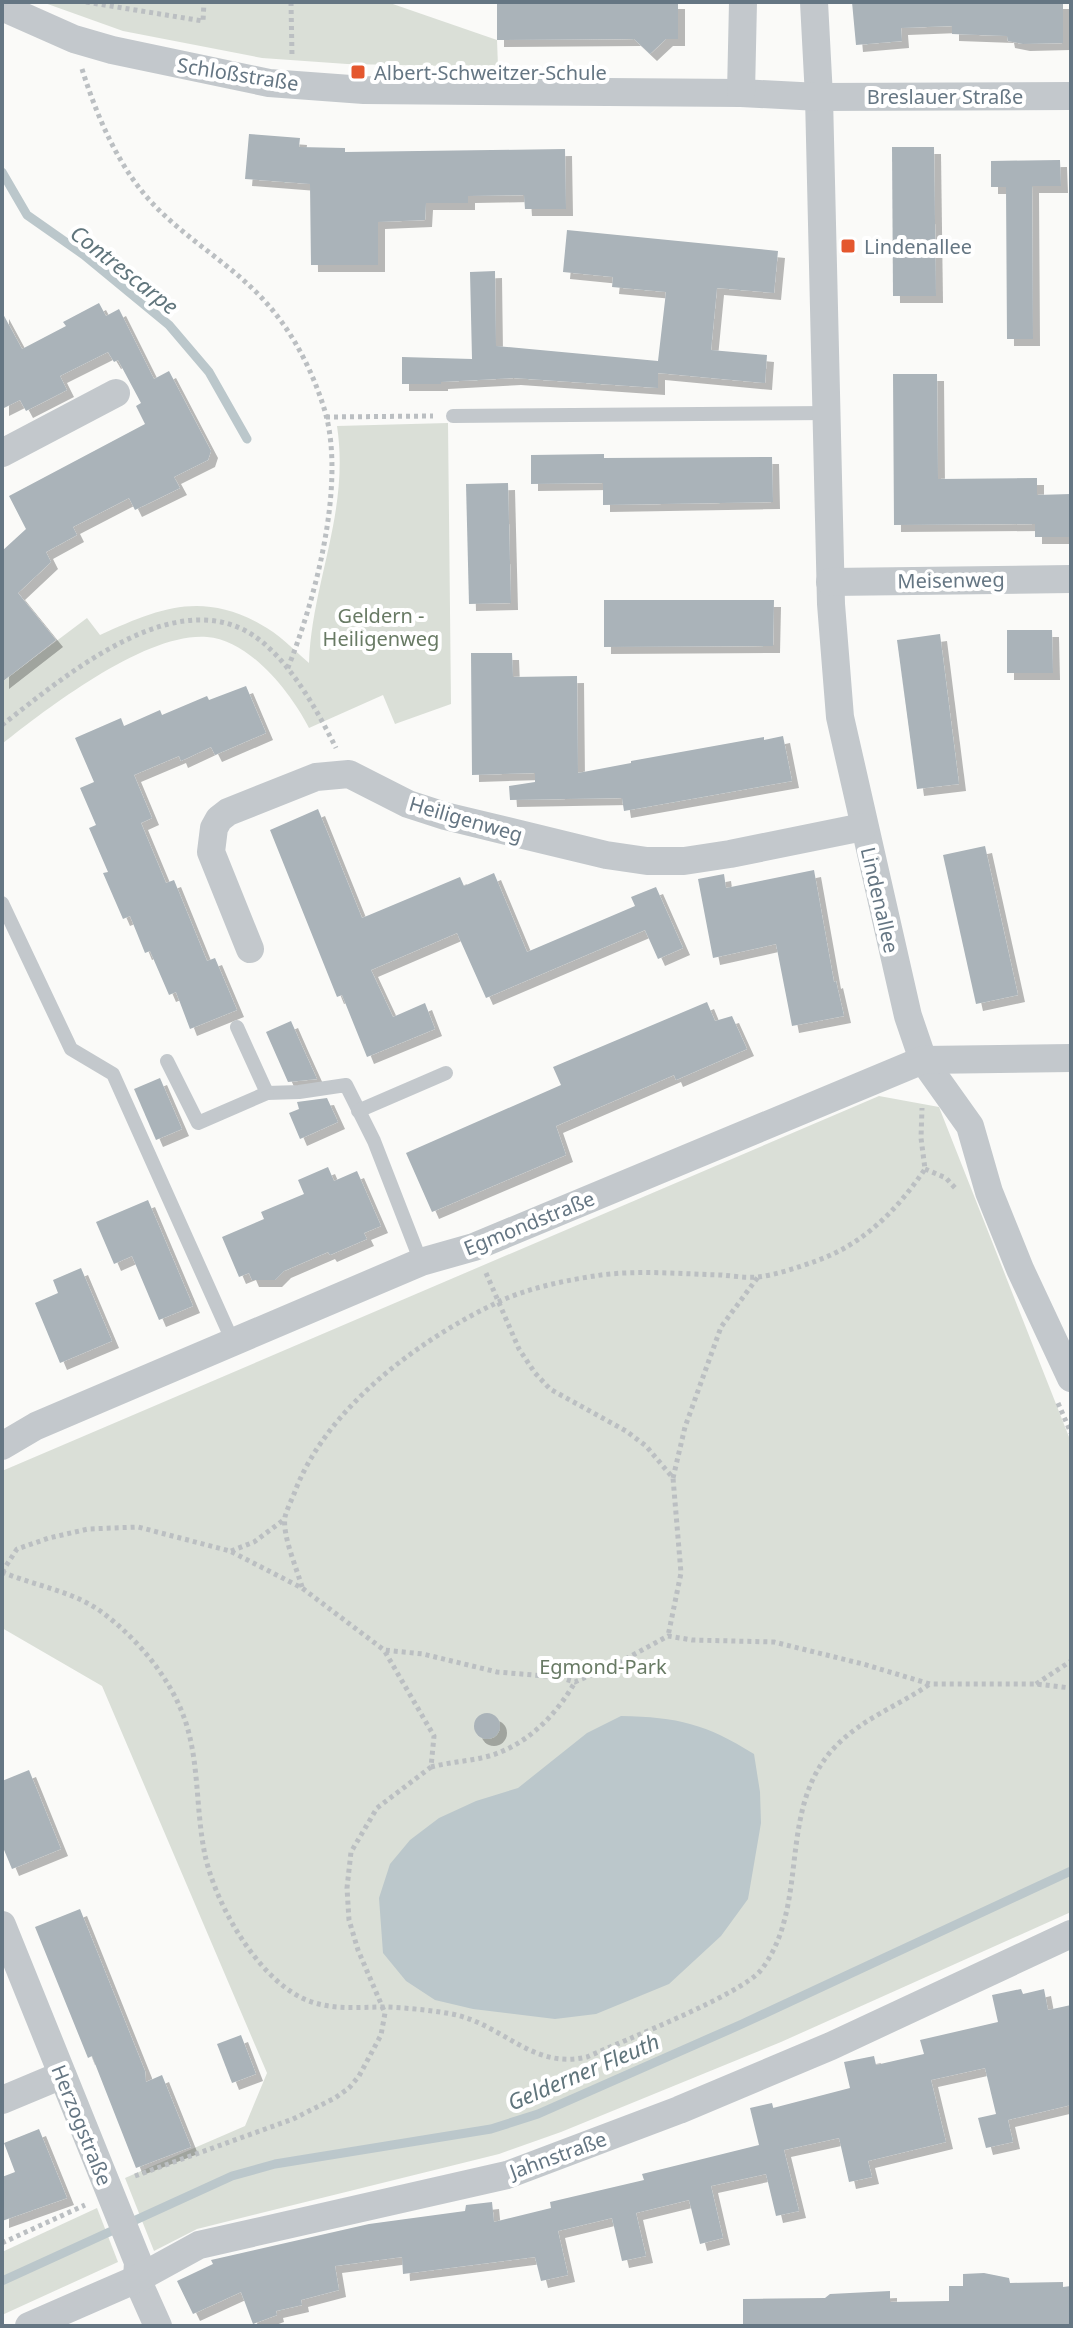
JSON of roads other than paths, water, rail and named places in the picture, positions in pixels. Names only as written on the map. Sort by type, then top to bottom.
[{"type":"street","points":[[741,93],[743,2]]},
{"type":"street","name":"Lindenallee","points":[[814,2],[830,582],[840,717],[908,1016],[923,1060],[970,1126],[989,1192],[1020,1269],[1071,1378]]},
{"type":"street","name":"Schloßstraße","points":[[2,7],[74,39],[147,58],[269,83],[364,90],[741,93],[819,97]]},
{"type":"street","name":"Breslauer Straße","points":[[819,97],[1071,96]]},
{"type":"street","points":[[2,453],[116,393]]},
{"type":"street","name":"Meisenweg","points":[[830,582],[1071,579]]},
{"type":"street","name":"Heiligenweg","points":[[250,949],[211,852],[214,828],[228,812],[316,777],[349,774],[408,804],[445,816],[606,855],[647,861],[684,861],[730,854],[863,827]]},
{"type":"street","name":"Egmondstraße","points":[[2,1446],[36,1426],[421,1262],[474,1247],[923,1060],[1071,1058]]},
{"type":"street","name":"Herzogstraße","points":[[2,1925],[109,2191],[158,2326]]},
{"type":"street","name":"Jahnstraße","points":[[29,2326],[138,2270],[199,2245],[507,2175],[679,2110],[831,2046],[1071,1934]]},
{"type":"street","points":[[2,2100],[62,2075]]},
{"type":"lane","points":[[453,416],[826,413]]},
{"type":"lane","points":[[2,903],[71,1049],[113,1074],[233,1342]]},
{"type":"lane","points":[[237,1027],[267,1093]]},
{"type":"lane","points":[[167,1061],[198,1123],[267,1093],[346,1085],[374,1141],[421,1262]]},
{"type":"lane","points":[[358,1111],[446,1073]]},
{"type":"waterway","name":"Contrescarpe","points":[[2,172],[27,215],[84,255],[169,325],[209,372],[247,439]]},
{"type":"waterway","name":"Gelderner Fleuth","points":[[2,2281],[232,2176],[275,2164],[491,2129],[538,2114],[742,2024],[1071,1871]]},
{"type":"place","name":"Albert-Schweitzer-Schule","points":[[358,72]]},
{"type":"place","name":"Lindenallee","points":[[848,246]]},
{"type":"park label","name":"Geldern - Heiligenweg","points":[[381,626]]},
{"type":"park label","name":"Egmond-Park","points":[[603,1666]]}]
